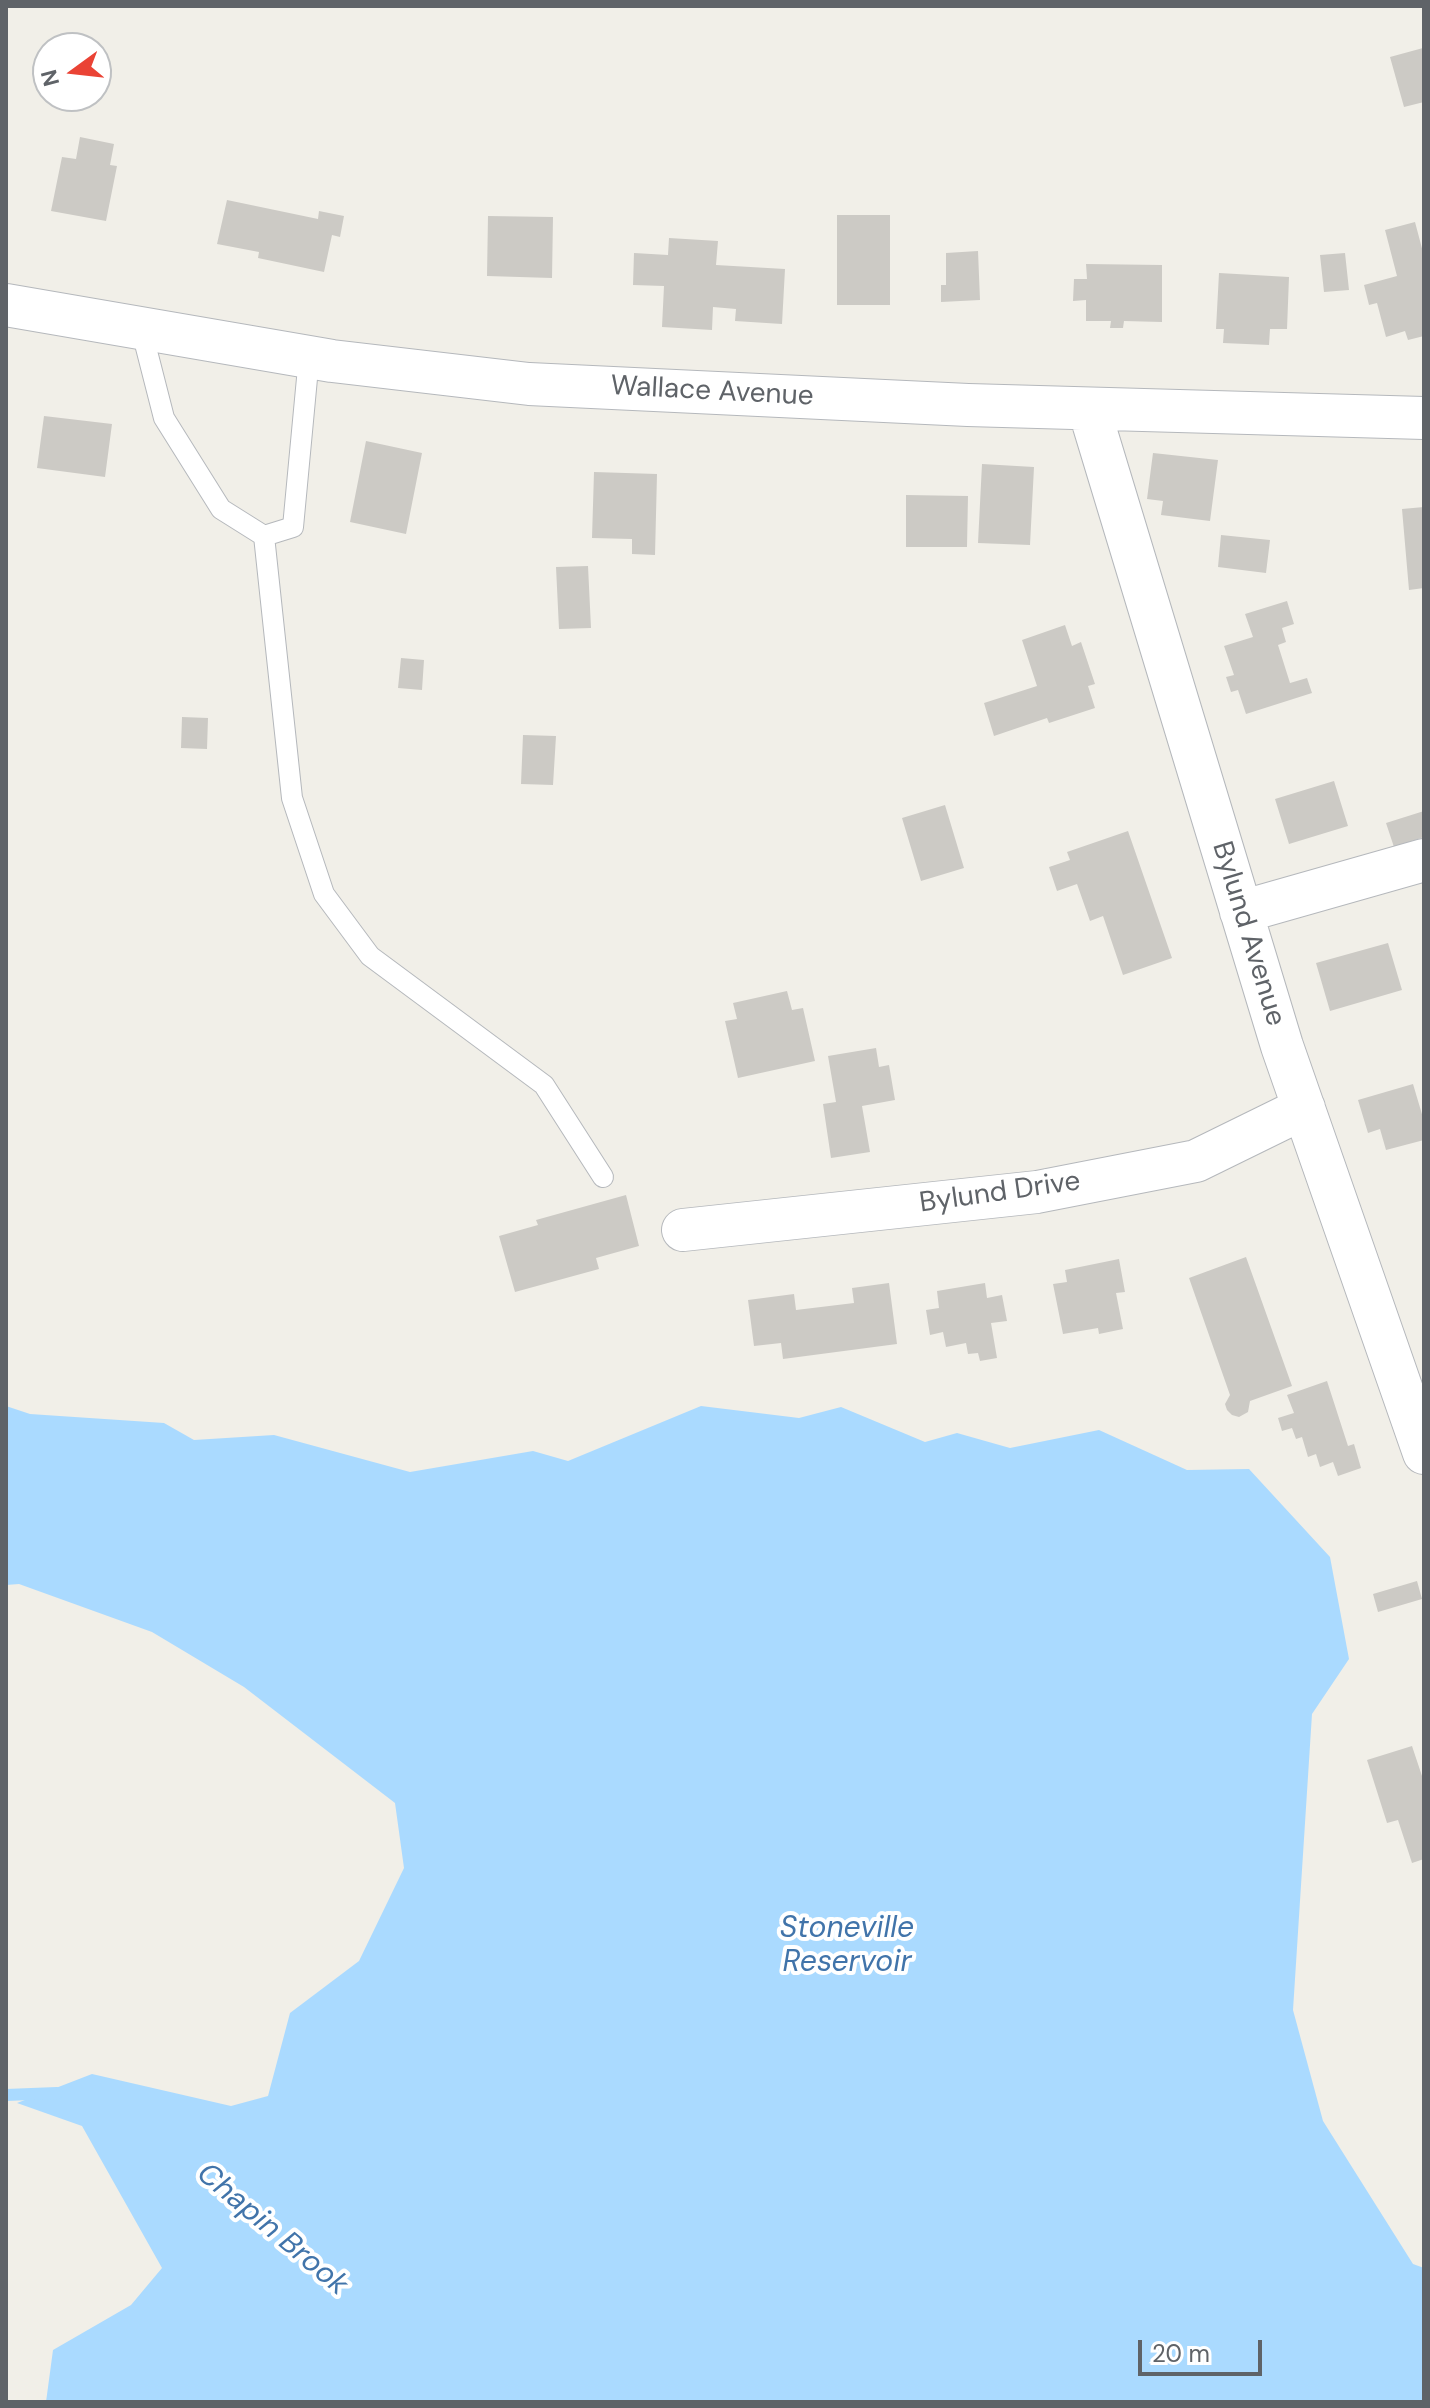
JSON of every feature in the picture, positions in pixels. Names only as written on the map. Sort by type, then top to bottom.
[{"type":"street","name":"Wallace Avenue","points":[[6,305],[309,357],[529,384],[1089,409],[1424,418]]},
{"type":"street","name":"Bylund Avenue","points":[[1089,409],[1241,912],[1304,1108],[1424,1453]]},
{"type":"street","points":[[1241,912],[1424,860]]},
{"type":"street","name":"Bylund Drive","points":[[683,1230],[1037,1192],[1196,1161],[1304,1108]]},
{"type":"lane","points":[[141,328],[164,418],[221,509],[264,536],[293,527],[309,357]]},
{"type":"lane","points":[[264,536],[292,798],[324,894],[370,956],[544,1085],[603,1177]]},
{"type":"water","name":"Stoneville Reservoir","points":[[6,1406],[30,1414],[164,1423],[194,1440],[274,1435],[410,1472],[533,1451],[568,1461],[701,1406],[799,1418],[841,1407],[925,1442],[957,1433],[1010,1448],[1099,1430],[1187,1470],[1249,1469],[1330,1557],[1349,1659],[1312,1714],[1293,2010],[1323,2121],[1413,2264],[1424,2268],[1424,2402],[46,2402],[53,2350],[131,2305],[162,2268],[82,2126],[17,2103],[92,2074],[231,2106],[268,2096],[290,2013],[359,1961],[404,1868],[395,1803],[244,1687],[152,1632],[19,1584],[6,1585]]},
{"type":"building","points":[[1423,48],[1424,102],[1404,107],[1390,57]]},
{"type":"building","points":[[80,137],[114,144],[110,165],[117,166],[106,221],[51,211],[62,157],[76,159]]},
{"type":"building","points":[[227,200],[318,219],[319,211],[344,216],[340,237],[332,235],[324,272],[258,258],[259,252],[217,244]]},
{"type":"building","points":[[837,215],[890,215],[890,305],[837,305]]},
{"type":"building","points":[[488,216],[553,217],[552,278],[487,276]]},
{"type":"building","points":[[1415,222],[1424,256],[1424,336],[1408,340],[1405,331],[1386,337],[1377,303],[1369,305],[1364,285],[1397,276],[1385,230]]},
{"type":"building","points":[[669,238],[718,241],[716,265],[785,269],[782,324],[735,321],[736,309],[713,307],[712,330],[662,327],[664,286],[633,285],[634,253],[668,255]]},
{"type":"building","points":[[978,251],[980,300],[941,302],[941,285],[946,285],[946,253]]},
{"type":"building","points":[[1345,253],[1349,290],[1324,292],[1320,255]]},
{"type":"building","points":[[1086,264],[1162,265],[1162,322],[1124,321],[1123,328],[1110,328],[1111,321],[1086,321],[1086,300],[1073,301],[1074,279],[1087,279]]},
{"type":"building","points":[[1219,273],[1289,277],[1287,329],[1270,329],[1269,345],[1223,343],[1224,329],[1216,329]]},
{"type":"building","points":[[44,416],[112,424],[105,477],[37,468]]},
{"type":"building","points":[[366,441],[422,453],[406,534],[350,522]]},
{"type":"building","points":[[1153,453],[1218,460],[1210,521],[1161,515],[1163,501],[1147,499]]},
{"type":"building","points":[[982,464],[1034,467],[1030,545],[978,543]]},
{"type":"building","points":[[594,472],[657,474],[655,555],[632,554],[632,539],[592,538]]},
{"type":"building","points":[[906,495],[968,496],[967,547],[906,547]]},
{"type":"building","points":[[1424,507],[1424,588],[1409,590],[1402,509]]},
{"type":"building","points":[[1221,535],[1270,540],[1266,573],[1218,567]]},
{"type":"building","points":[[588,566],[591,628],[559,629],[556,567]]},
{"type":"building","points":[[1287,601],[1294,624],[1282,628],[1286,642],[1278,645],[1290,683],[1307,678],[1312,693],[1246,714],[1238,690],[1231,692],[1226,677],[1234,675],[1224,646],[1253,637],[1245,614]]},
{"type":"building","points":[[1065,625],[1072,646],[1081,642],[1095,684],[1088,686],[1095,708],[1049,723],[1047,718],[994,736],[984,703],[1037,686],[1022,640]]},
{"type":"building","points":[[401,658],[424,660],[422,690],[398,688]]},
{"type":"building","points":[[182,717],[208,718],[207,749],[181,748]]},
{"type":"building","points":[[523,735],[556,736],[553,785],[521,784]]},
{"type":"building","points":[[1334,781],[1348,826],[1289,844],[1275,799]]},
{"type":"building","points":[[945,805],[964,868],[921,881],[902,818]]},
{"type":"building","points":[[1424,811],[1424,837],[1394,847],[1386,823]]},
{"type":"building","points":[[1128,831],[1172,958],[1123,975],[1103,916],[1090,921],[1077,884],[1057,891],[1049,867],[1070,860],[1067,852]]},
{"type":"building","points":[[1388,943],[1402,990],[1330,1011],[1316,963]]},
{"type":"building","points":[[787,991],[792,1010],[803,1008],[815,1061],[738,1078],[725,1021],[737,1019],[733,1003]]},
{"type":"building","points":[[876,1048],[879,1067],[889,1065],[895,1100],[862,1106],[870,1152],[831,1158],[823,1104],[836,1102],[828,1056]]},
{"type":"building","points":[[1413,1084],[1424,1121],[1424,1140],[1386,1150],[1380,1129],[1368,1133],[1358,1100]]},
{"type":"building","points":[[626,1195],[639,1246],[596,1258],[599,1269],[515,1292],[499,1236],[538,1225],[536,1220]]},
{"type":"building","points":[[1246,1257],[1292,1386],[1250,1401],[1248,1412],[1239,1417],[1227,1410],[1225,1404],[1230,1395],[1189,1278]]},
{"type":"building","points":[[1119,1259],[1125,1292],[1116,1293],[1123,1329],[1099,1334],[1098,1328],[1063,1334],[1053,1284],[1067,1282],[1065,1270]]},
{"type":"building","points":[[889,1283],[897,1344],[783,1359],[781,1343],[754,1346],[748,1300],[794,1294],[796,1310],[854,1303],[852,1288]]},
{"type":"building","points":[[985,1283],[987,1298],[1002,1295],[1007,1321],[991,1323],[997,1358],[980,1361],[978,1353],[968,1354],[966,1343],[946,1347],[943,1332],[930,1335],[926,1310],[939,1308],[937,1291]]},
{"type":"building","points":[[1327,1381],[1348,1446],[1354,1444],[1361,1468],[1338,1476],[1333,1462],[1320,1467],[1316,1454],[1308,1457],[1302,1437],[1296,1439],[1292,1428],[1282,1431],[1278,1418],[1294,1413],[1287,1395]]},
{"type":"building","points":[[1417,1581],[1422,1599],[1378,1612],[1373,1594]]},
{"type":"building","points":[[1412,1746],[1424,1782],[1424,1859],[1412,1863],[1398,1820],[1387,1823],[1367,1760]]},
{"type":"waterway","name":"Chapin Brook","points":[[6,2095],[57,2093]]}]
